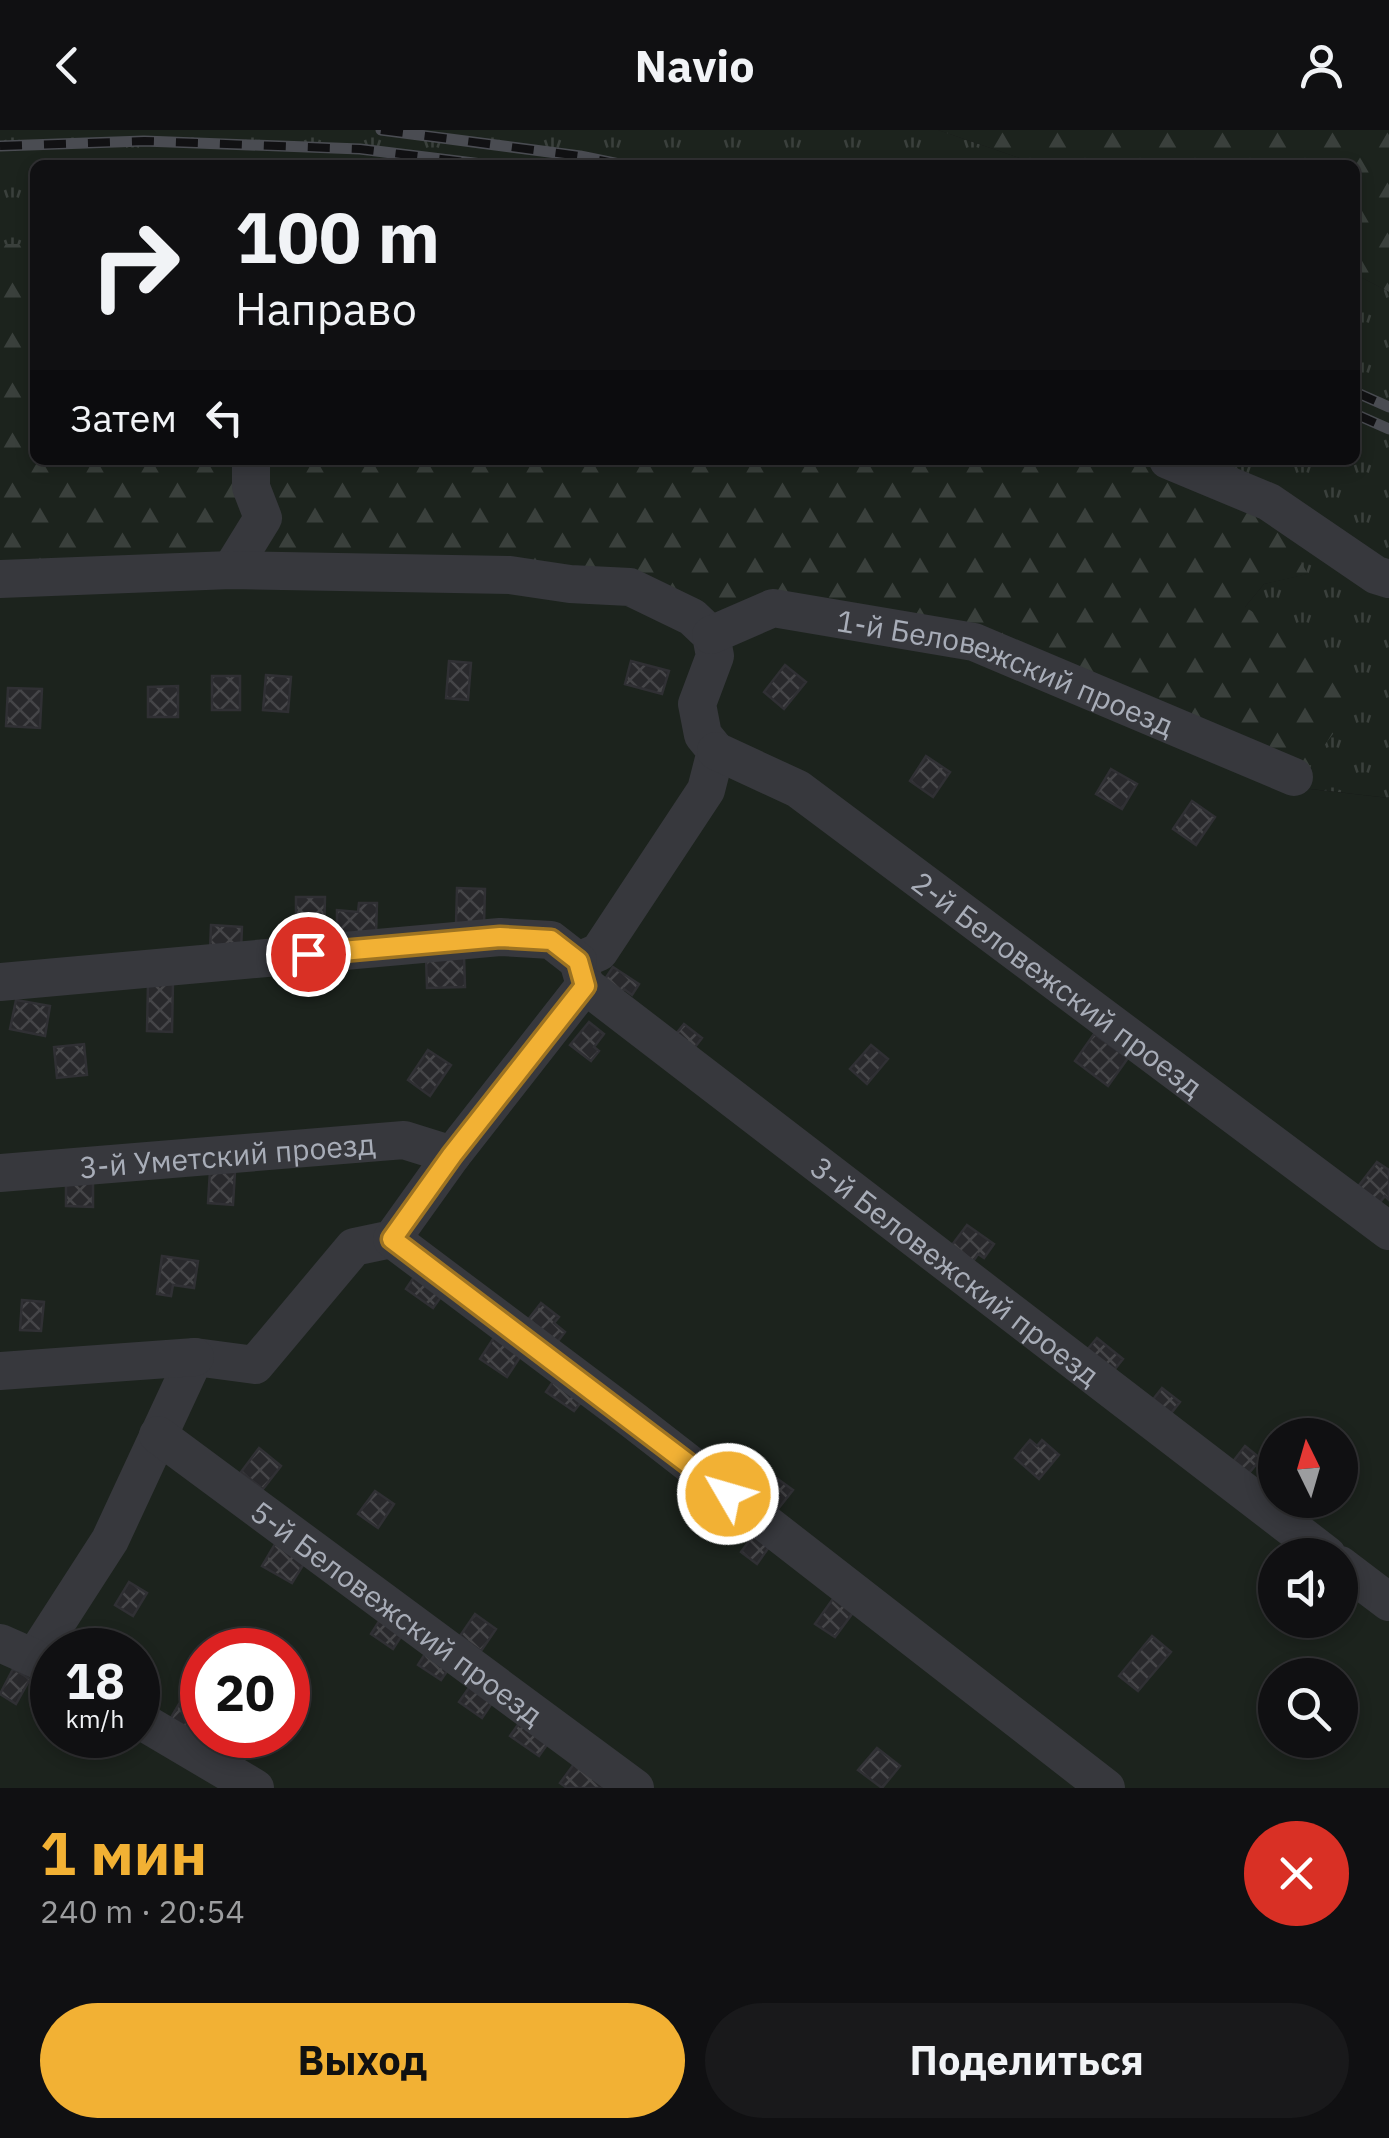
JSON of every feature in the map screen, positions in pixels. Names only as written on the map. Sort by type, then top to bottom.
[{"type":"lane","points":[[231,570],[263,518],[251,487],[251,465]]},
{"type":"lane","points":[[1180,465],[1269,502],[1389,579]]},
{"type":"lane","points":[[0,579],[231,570],[510,576],[630,587],[692,617],[711,635],[715,656],[697,704],[703,735],[716,751],[706,790],[599,952],[392,1239],[354,1247],[255,1365],[195,1357],[0,1371]]},
{"type":"lane","name":"1-й Беловежский проезд","points":[[711,635],[773,608],[974,642],[1294,778]]},
{"type":"lane","name":"2-й Беловежский проезд","points":[[716,751],[798,789],[1389,1230]]},
{"type":"lane","name":"3-й Беловежский проезд","points":[[0,982],[500,937],[551,940],[581,973],[1304,1538]]},
{"type":"lane","name":"3-й Уметский проезд","points":[[0,1174],[404,1140],[452,1155]]},
{"type":"lane","points":[[392,1239],[633,1420],[1106,1788]]},
{"type":"lane","points":[[29,1657],[110,1540],[195,1357]]},
{"type":"lane","name":"5-й Беловежский проезд","points":[[158,1435],[635,1788]]},
{"type":"lane","points":[[1358,1579],[1389,1602]]},
{"type":"lane","points":[[160,1732],[254,1788]]},
{"type":"green space","points":[[0,130],[938,130],[1025,160],[30,160],[30,244],[0,244]]},
{"type":"green space","points":[[938,130],[1389,130],[1389,292],[1360,277],[1360,160],[1025,160]]},
{"type":"green space","points":[[0,244],[30,244],[30,465],[1165,465],[1268,508],[1308,574],[1264,584],[1245,607],[1346,671],[1345,718],[1293,787],[725,639],[0,570]]},
{"type":"green space","points":[[1360,277],[1389,292],[1389,798],[1293,787],[1245,607],[1264,584],[1307,574],[1160,465],[1360,465]]},
{"type":"green space","points":[[0,570],[619,591],[725,639],[773,615],[975,648],[1293,787],[1389,798],[1389,1788],[0,1788]]},
{"type":"building","points":[[449,661],[471,663],[468,700],[446,698]]},
{"type":"building","points":[[631,661],[669,671],[662,694],[625,684]]},
{"type":"building","points":[[785,665],[806,682],[784,709],[764,692]]},
{"type":"building","points":[[266,675],[291,677],[288,712],[263,710]]},
{"type":"building","points":[[212,676],[240,676],[240,710],[212,710]]},
{"type":"building","points":[[178,686],[178,717],[148,717],[148,687]]},
{"type":"building","points":[[8,688],[42,689],[40,728],[6,726]]},
{"type":"building","points":[[926,756],[950,772],[933,797],[910,781]]},
{"type":"building","points":[[1111,769],[1137,784],[1122,809],[1096,794]]},
{"type":"building","points":[[1192,801],[1215,817],[1196,845],[1173,829]]},
{"type":"building","points":[[457,888],[485,889],[484,926],[456,925]]},
{"type":"building","points":[[296,897],[325,897],[324,936],[296,936]]},
{"type":"building","points":[[359,903],[377,903],[376,936],[337,935],[337,910],[358,912]]},
{"type":"building","points":[[211,925],[242,927],[241,952],[210,951]]},
{"type":"building","points":[[464,955],[465,987],[427,988],[426,956]]},
{"type":"building","points":[[613,967],[639,984],[632,995],[624,989],[615,1002],[597,991]]},
{"type":"building","points":[[148,982],[173,982],[172,1032],[147,1031]]},
{"type":"building","points":[[16,1000],[50,1006],[45,1036],[10,1029]]},
{"type":"building","points":[[589,1022],[604,1034],[594,1047],[599,1051],[591,1061],[570,1045]]},
{"type":"building","points":[[684,1024],[702,1038],[685,1060],[666,1046]]},
{"type":"building","points":[[1094,1034],[1128,1058],[1108,1086],[1075,1061]]},
{"type":"building","points":[[84,1044],[87,1075],[57,1078],[54,1047]]},
{"type":"building","points":[[871,1045],[888,1059],[867,1084],[850,1069]]},
{"type":"building","points":[[428,1050],[451,1065],[430,1096],[408,1080]]},
{"type":"building","points":[[1377,1162],[1389,1170],[1389,1200],[1385,1196],[1374,1210],[1353,1193]]},
{"type":"building","points":[[210,1170],[235,1172],[233,1205],[208,1203]]},
{"type":"building","points":[[93,1176],[93,1207],[66,1206],[66,1186]]},
{"type":"building","points":[[967,1225],[994,1244],[984,1258],[978,1254],[968,1269],[946,1253]]},
{"type":"building","points":[[162,1256],[198,1261],[194,1288],[173,1285],[171,1296],[157,1294]]},
{"type":"building","points":[[416,1274],[443,1294],[433,1308],[406,1289]]},
{"type":"building","points":[[22,1300],[44,1302],[41,1331],[20,1330]]},
{"type":"building","points":[[541,1303],[559,1317],[554,1323],[565,1332],[552,1349],[523,1326]]},
{"type":"building","points":[[495,1336],[522,1354],[507,1377],[480,1359]]},
{"type":"building","points":[[1097,1338],[1123,1359],[1107,1379],[1081,1357]]},
{"type":"building","points":[[556,1377],[585,1397],[574,1411],[546,1392]]},
{"type":"building","points":[[1162,1388],[1180,1402],[1165,1421],[1147,1407]]},
{"type":"building","points":[[1030,1440],[1037,1446],[1042,1440],[1059,1455],[1039,1479],[1015,1458]]},
{"type":"building","points":[[1245,1446],[1258,1457],[1258,1462],[1243,1480],[1228,1468]]},
{"type":"building","points":[[259,1448],[281,1466],[263,1489],[241,1472]]},
{"type":"building","points":[[775,1477],[793,1490],[774,1514],[757,1501]]},
{"type":"building","points":[[375,1491],[394,1504],[378,1528],[358,1514]]},
{"type":"building","points":[[758,1529],[774,1540],[757,1564],[741,1552]]},
{"type":"building","points":[[275,1544],[305,1562],[292,1583],[262,1566]]},
{"type":"building","points":[[129,1582],[147,1593],[133,1616],[115,1605]]},
{"type":"building","points":[[835,1596],[855,1610],[835,1637],[815,1624]]},
{"type":"building","points":[[475,1614],[496,1629],[481,1651],[460,1636]]},
{"type":"building","points":[[383,1615],[406,1629],[393,1649],[371,1634]]},
{"type":"building","points":[[1152,1636],[1171,1652],[1138,1691],[1119,1676]]},
{"type":"building","points":[[430,1646],[454,1661],[441,1680],[418,1665]]},
{"type":"building","points":[[13,1669],[30,1679],[16,1704],[0,1694]]},
{"type":"building","points":[[473,1682],[496,1697],[482,1718],[459,1702]]},
{"type":"building","points":[[179,1704],[180,1705],[180,1728],[169,1721]]},
{"type":"building","points":[[522,1719],[551,1739],[539,1756],[510,1736]]},
{"type":"building","points":[[877,1748],[900,1766],[882,1788],[858,1770]]},
{"type":"building","points":[[577,1760],[606,1782],[601,1788],[567,1788],[560,1783]]},
{"type":"railway","points":[[381,130],[600,160]]},
{"type":"railway","points":[[0,146],[144,141],[360,149],[449,160]]},
{"type":"railway","points":[[1360,394],[1389,407]]},
{"type":"railway","points":[[1360,416],[1389,429]]},
{"type":"route","points":[[308,954],[500,937],[551,940],[578,961],[585,986],[452,1155],[392,1239],[728,1494]]}]
